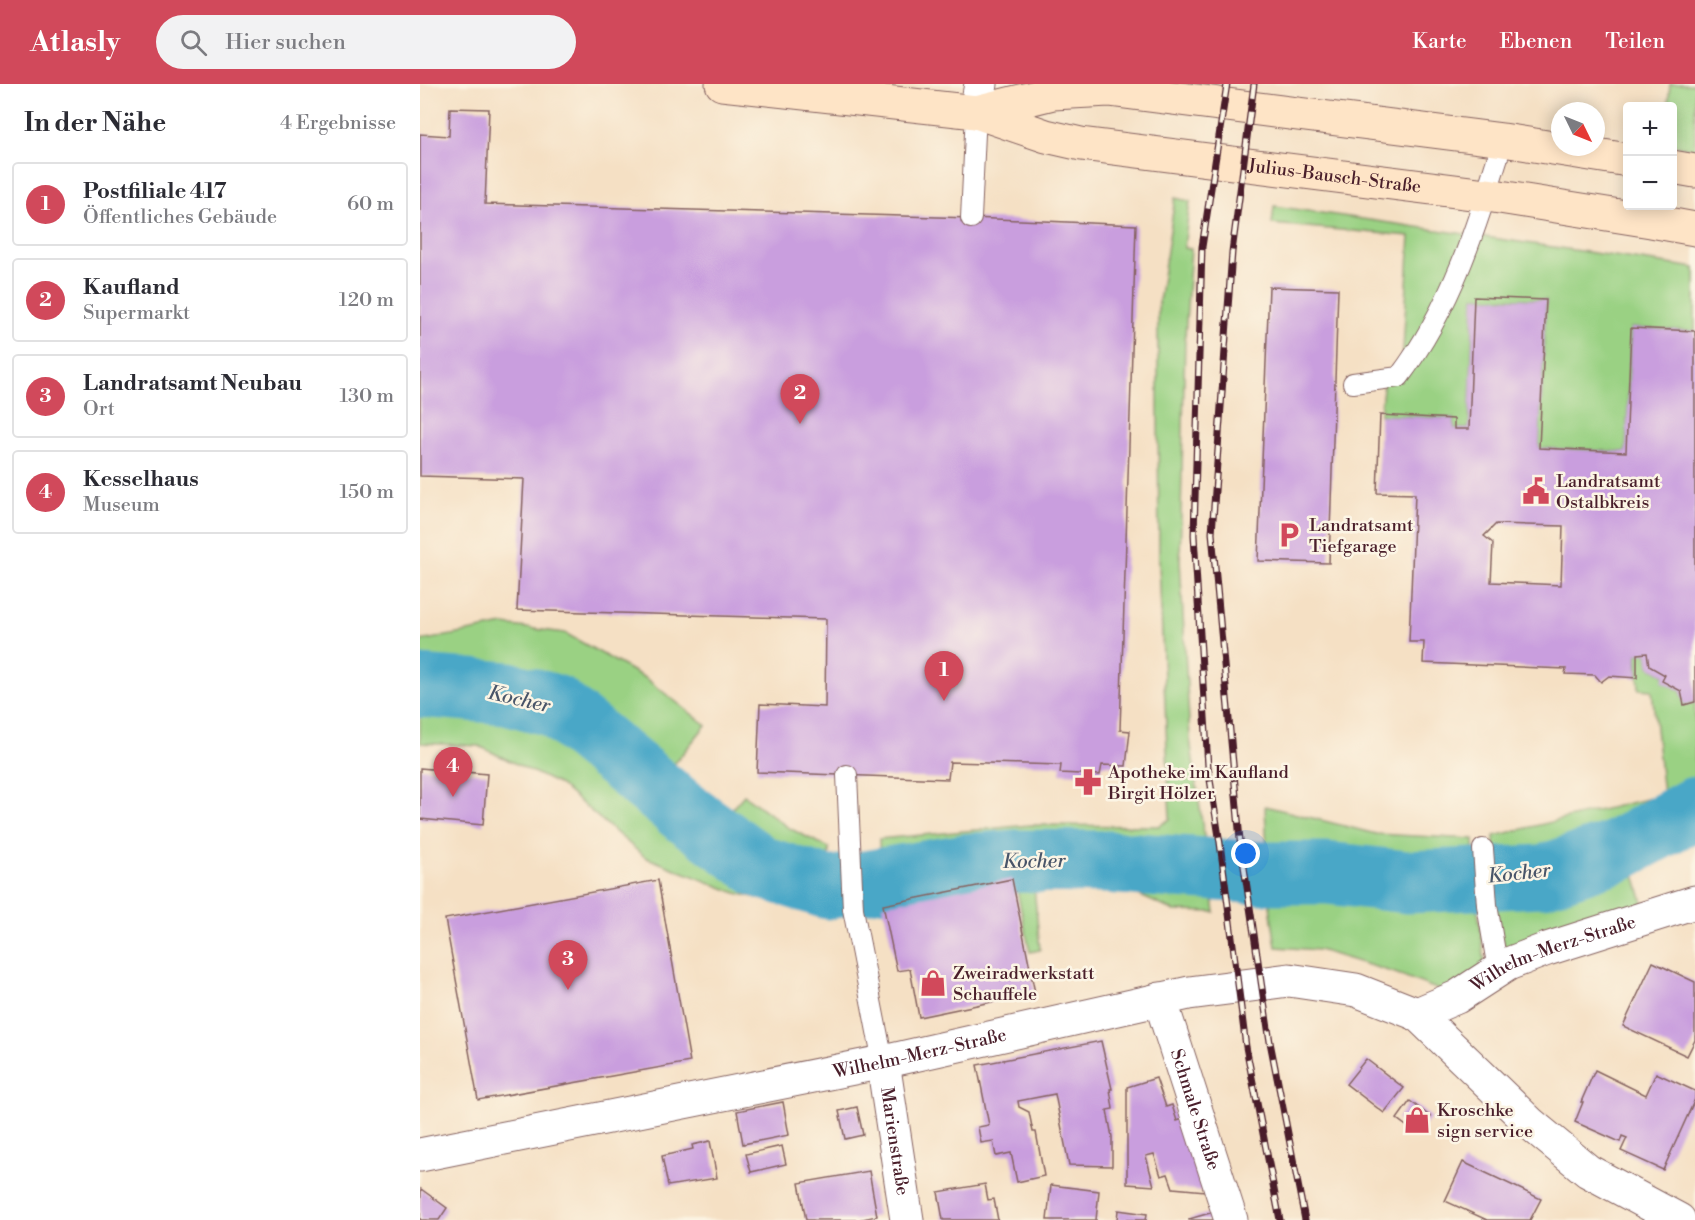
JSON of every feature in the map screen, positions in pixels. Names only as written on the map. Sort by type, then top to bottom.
[{"type":"main road","name":"Julius-Bausch-Straße","points":[[722,84],[978,98],[1109,90],[1503,140],[1623,159]]},
{"type":"main road","name":"Julius-Bausch-Straße","points":[[978,98],[1046,136],[1081,144],[1487,195],[1695,229]]},
{"type":"main road","points":[[1677,168],[1695,171]]},
{"type":"street","name":"Wilhelm-Merz-Straße","points":[[1417,1014],[1457,997],[1508,964],[1547,949],[1695,902]]},
{"type":"street","name":"Wilhelm-Merz-Straße","points":[[420,1155],[883,1062],[1160,999],[1219,988],[1289,980],[1356,990],[1417,1014],[1531,1124],[1588,1171],[1679,1220]]},
{"type":"street","name":"Schmale Straße","points":[[1160,999],[1231,1220]]},
{"type":"street","name":"Marienstraße","points":[[883,1062],[907,1220]]},
{"type":"lane","points":[[971,218],[978,98]]},
{"type":"lane","points":[[1353,383],[1399,377],[1420,350],[1449,298],[1487,195],[1503,140]]},
{"type":"lane","points":[[847,776],[853,909],[883,1062]]},
{"type":"lane","points":[[1483,849],[1487,905],[1498,970]]},
{"type":"green space","points":[[1670,84],[1695,84],[1695,149],[1677,146],[1677,102],[1668,102]]},
{"type":"green space","points":[[1175,198],[1190,201],[1184,248],[1191,249],[1185,337],[1180,560],[1190,739],[1215,912],[1174,911],[1116,885],[1034,887],[1040,950],[1030,952],[1014,877],[882,903],[879,839],[1030,825],[1159,826],[1170,819],[1159,564],[1158,309]]},
{"type":"green space","points":[[1274,206],[1695,268],[1695,331],[1631,328],[1626,452],[1539,448],[1546,300],[1474,297],[1469,429],[1454,429],[1454,419],[1380,415],[1384,379],[1399,377],[1403,350],[1410,236],[1272,224]]},
{"type":"green space","points":[[504,625],[565,633],[645,678],[706,725],[662,779],[716,827],[744,795],[789,828],[829,848],[827,914],[736,893],[645,857],[560,785],[479,746],[420,743],[420,641]]},
{"type":"green space","points":[[1647,653],[1649,666],[1665,675],[1663,681],[1681,691],[1684,704],[1695,702],[1695,825],[1631,860],[1647,917],[1508,964],[1495,903],[1494,836],[1663,795],[1652,690],[1639,689],[1637,654]]},
{"type":"green space","points":[[1265,806],[1376,834],[1474,839],[1477,904],[1487,977],[1457,997],[1395,973],[1319,950],[1276,947],[1269,899]]},
{"type":"building","points":[[450,108],[489,109],[485,204],[1136,225],[1120,730],[1130,731],[1126,766],[1102,765],[1100,775],[1060,773],[1061,765],[950,762],[948,779],[757,772],[760,704],[825,707],[826,619],[517,610],[524,479],[420,476],[420,134],[449,136]]},
{"type":"building","points":[[1269,287],[1338,289],[1329,563],[1258,561]]},
{"type":"building","name":"Landratsamt Ostalbkreis","points":[[1474,297],[1546,300],[1539,448],[1626,452],[1631,328],[1695,331],[1695,702],[1684,705],[1681,691],[1662,681],[1665,675],[1649,666],[1647,653],[1637,654],[1637,678],[1609,676],[1601,682],[1595,675],[1565,674],[1566,669],[1423,663],[1424,642],[1409,642],[1415,494],[1377,493],[1380,415],[1454,419],[1454,429],[1469,429]],"holes":[[[1496,524],[1563,526],[1561,585],[1491,582],[1493,543],[1484,536]]]},
{"type":"building","points":[[420,768],[487,774],[483,825],[420,819]]},
{"type":"building","points":[[1012,879],[1035,993],[919,1017],[910,969],[897,971],[883,905]]},
{"type":"building","points":[[658,880],[690,1062],[478,1100],[445,919]]},
{"type":"building","points":[[1653,962],[1695,982],[1695,1040],[1687,1056],[1623,1026]]},
{"type":"building","points":[[1101,1041],[1112,1089],[1110,1089],[1113,1109],[1107,1110],[1112,1137],[1112,1166],[1069,1165],[1055,1094],[1018,1101],[1019,1107],[1029,1112],[1033,1132],[1036,1132],[1044,1176],[1017,1182],[1011,1153],[996,1156],[993,1141],[981,1143],[978,1127],[989,1125],[977,1065]]},
{"type":"building","points":[[1366,1059],[1404,1088],[1384,1113],[1346,1084]]},
{"type":"building","points":[[1595,1070],[1646,1095],[1656,1073],[1695,1091],[1695,1099],[1663,1170],[1621,1151],[1627,1138],[1622,1136],[1620,1142],[1575,1122]]},
{"type":"building","points":[[1156,1078],[1166,1107],[1172,1105],[1177,1121],[1191,1116],[1205,1191],[1173,1188],[1168,1174],[1161,1176],[1154,1154],[1146,1156],[1154,1186],[1127,1184],[1127,1087]]},
{"type":"building","points":[[1410,1101],[1431,1117],[1417,1134],[1397,1119]]},
{"type":"building","points":[[783,1102],[789,1135],[743,1144],[737,1111]]},
{"type":"building","points":[[857,1107],[863,1135],[845,1139],[839,1111]]},
{"type":"building","points":[[710,1141],[717,1178],[668,1186],[662,1156],[693,1149],[692,1145]]},
{"type":"building","points":[[782,1146],[786,1164],[751,1172],[746,1154]]},
{"type":"building","points":[[1463,1162],[1541,1199],[1530,1220],[1487,1220],[1445,1201]]},
{"type":"building","points":[[869,1171],[877,1216],[858,1220],[806,1220],[799,1183]]},
{"type":"building","points":[[985,1184],[988,1200],[994,1199],[998,1220],[943,1220],[938,1192]]},
{"type":"building","points":[[1051,1185],[1099,1191],[1096,1220],[1047,1220]]},
{"type":"building","points":[[421,1189],[447,1208],[439,1220],[420,1220]]},
{"type":"building","points":[[1118,1210],[1147,1214],[1146,1220],[1117,1220]]},
{"type":"building","points":[[1217,1211],[1220,1220],[1189,1220],[1189,1219]]},
{"type":"waterway","name":"Kocher","points":[[420,686],[507,693],[555,706],[683,811],[761,867],[828,888],[966,865],[1017,861],[1106,862],[1262,873],[1327,873],[1407,882],[1543,876],[1617,851],[1695,808]]},
{"type":"railway","points":[[1227,84],[1202,247],[1194,535],[1208,767],[1246,1047],[1280,1220]]},
{"type":"railway","points":[[1254,84],[1232,252],[1212,533],[1240,840],[1270,1042],[1305,1220]]},
{"type":"place","name":"Kaufland","points":[[800,424]]},
{"type":"place","name":"Landratsamt Ostalbkreis","points":[[1536,491]]},
{"type":"place","name":"Landratsamt Tiefgarage","points":[[1289,535]]},
{"type":"place","name":"Postfiliale 417","points":[[944,701]]},
{"type":"place","name":"Apotheke im Kaufland Birgit Hölzer","points":[[1088,782]]},
{"type":"place","name":"Kesselhaus","points":[[453,797]]},
{"type":"place","name":"Zweiradwerkstatt Schauffele","points":[[933,983]]},
{"type":"place","name":"Landratsamt Neubau","points":[[568,990]]},
{"type":"place","name":"Kroschke sign service","points":[[1417,1120]]}]
